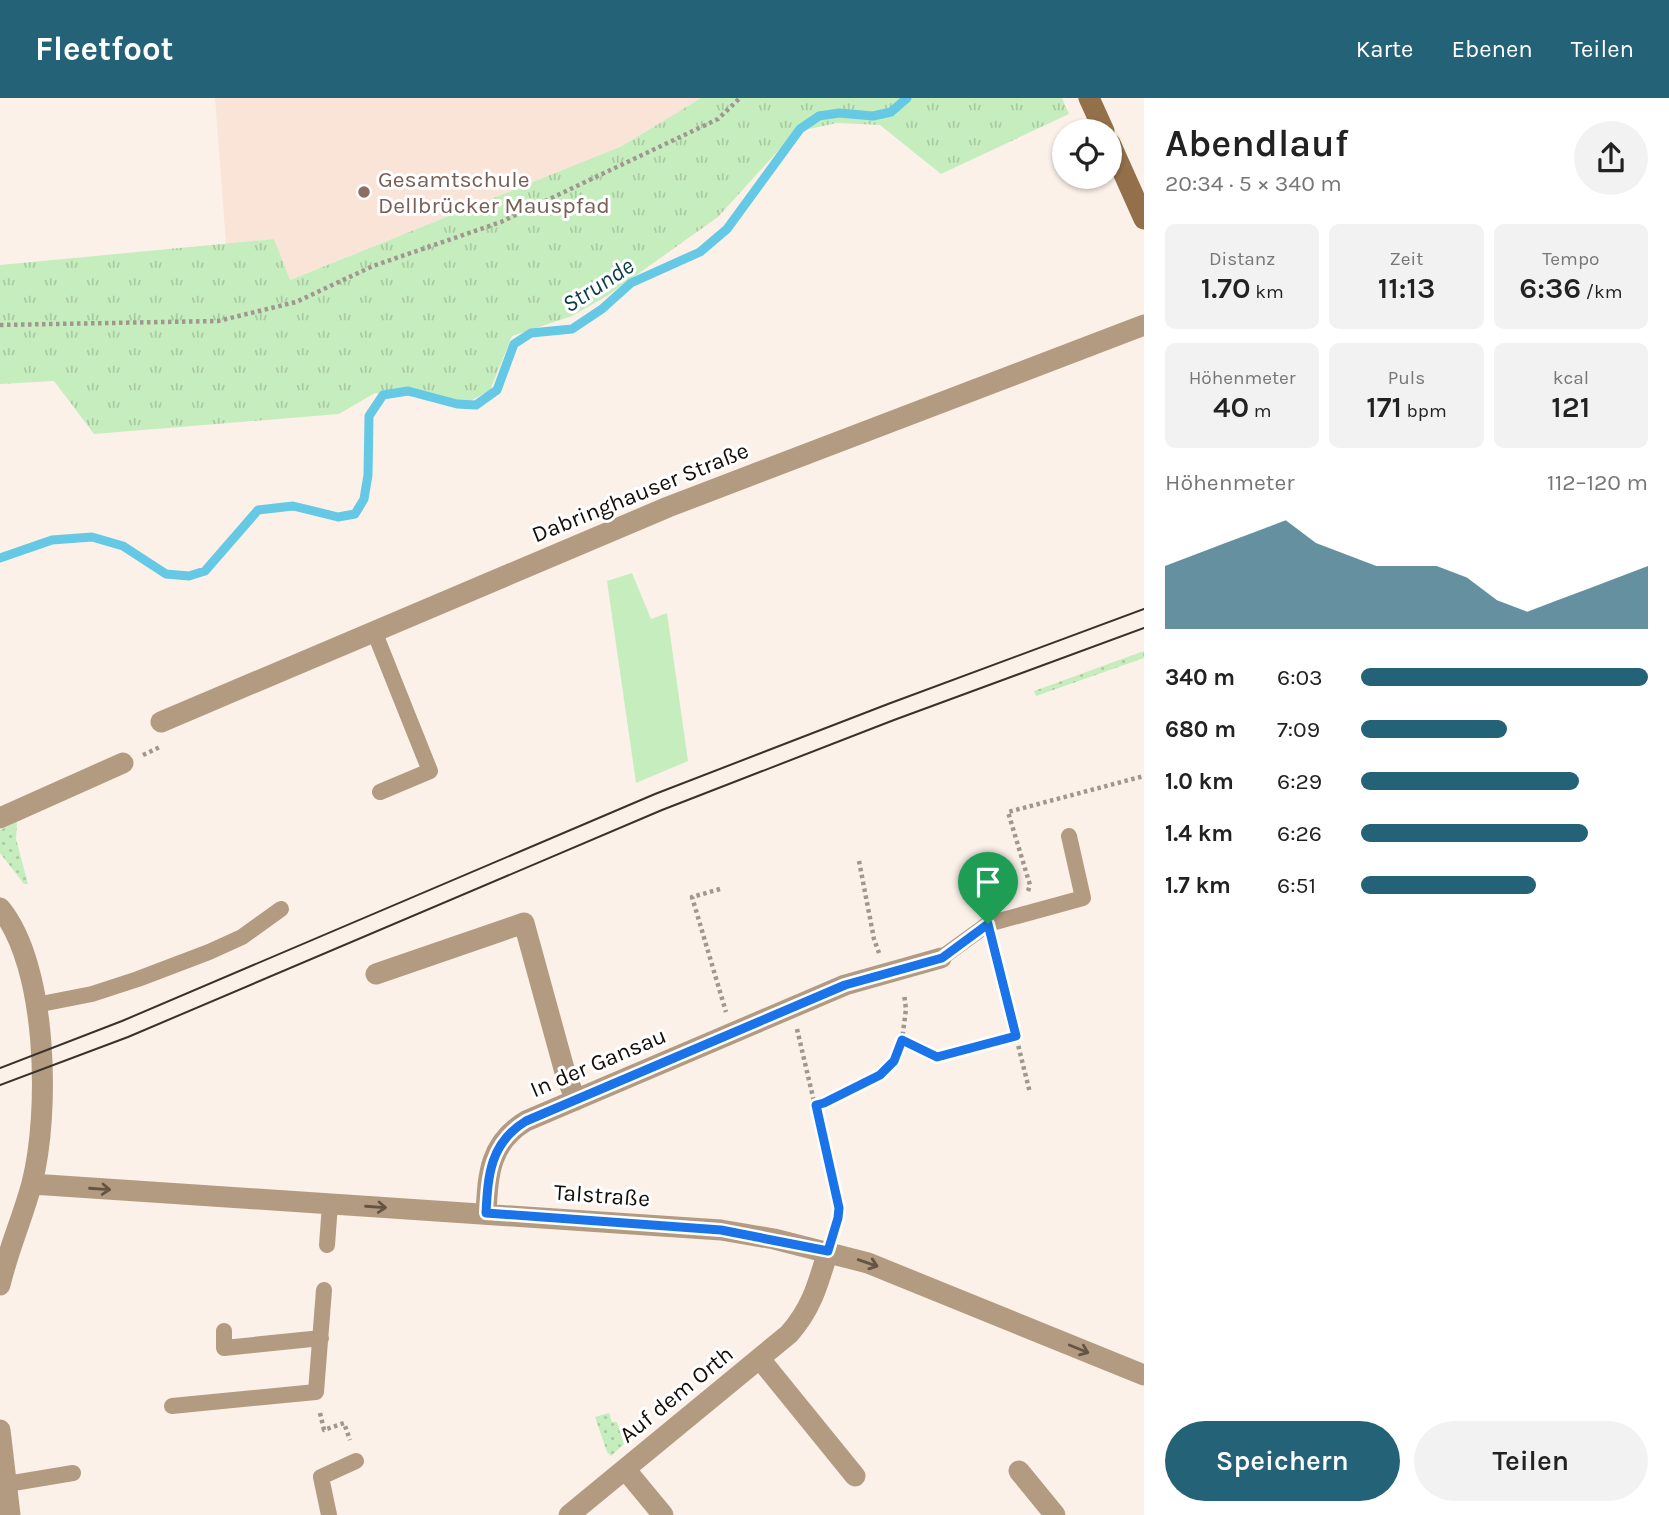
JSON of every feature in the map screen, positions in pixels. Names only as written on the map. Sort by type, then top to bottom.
[{"type":"main road","points":[[1089,98],[1099,119]]},
{"type":"main road","points":[[1122,170],[1144,219]]},
{"type":"street","name":"Dabringhauser Straße","points":[[161,722],[668,507],[1144,325]]},
{"type":"street","points":[[0,818],[122,763]]},
{"type":"street","points":[[0,908],[7,916],[20,945],[36,1005],[42,1070],[41,1126],[32,1184],[3,1257],[0,1285]]},
{"type":"street","points":[[376,974],[523,923],[566,1076],[576,1100]]},
{"type":"street","name":"In der Gansau","points":[[486,1213],[488,1179],[502,1141],[512,1129],[526,1121],[845,985],[942,958]]},
{"type":"street","name":"Talstraße","points":[[32,1184],[721,1230],[828,1251],[868,1262],[1144,1375]]},
{"type":"street","name":"Auf dem Orth","points":[[569,1515],[789,1334],[812,1301],[828,1251]]},
{"type":"street","name":"Auf dem Orth","points":[[760,1359],[855,1476]]},
{"type":"street","points":[[0,1430],[10,1515]]},
{"type":"street","name":"Auf dem Orth","points":[[625,1469],[663,1515]]},
{"type":"street","points":[[1019,1471],[1055,1515]]},
{"type":"lane","points":[[374,631],[430,771],[380,792]]},
{"type":"lane","points":[[942,958],[988,924],[1083,898],[1069,836]]},
{"type":"lane","points":[[36,1005],[104,990],[209,952],[242,937],[281,909]]},
{"type":"lane","points":[[327,1245],[330,1204]]},
{"type":"lane","points":[[172,1406],[316,1392],[324,1290]]},
{"type":"lane","points":[[224,1331],[224,1348],[321,1338]]},
{"type":"lane","points":[[329,1515],[321,1477],[356,1461]]},
{"type":"lane","points":[[7,1484],[73,1473]]},
{"type":"path","points":[[0,325],[218,321],[296,302],[373,266],[501,222],[718,119],[740,98]]},
{"type":"path","points":[[122,763],[166,745],[161,722]]},
{"type":"path","points":[[1027,893],[1030,885],[1008,812],[1144,776]]},
{"type":"path","points":[[816,1105],[880,1075],[894,1061],[902,1040],[906,1009],[893,971],[874,939],[859,861]]},
{"type":"path","points":[[720,889],[692,897],[732,1033]]},
{"type":"path","points":[[988,924],[1030,1093]]},
{"type":"path","points":[[789,1009],[801,1038],[839,1208],[828,1251]]},
{"type":"path","points":[[902,1040],[937,1057],[1016,1036]]},
{"type":"path","points":[[316,1392],[324,1430],[344,1423],[356,1461]]},
{"type":"shaded area","name":"Gesamtschule Dellbrücker Mauspfad","points":[[215,98],[701,98],[622,146],[289,280],[274,239],[226,244]]},
{"type":"green space","points":[[701,98],[1062,98],[1069,114],[1052,119],[1052,122],[941,174],[880,125],[837,123],[795,132],[718,217],[607,296],[572,316],[512,336],[490,390],[469,402],[375,393],[339,414],[94,434],[54,381],[0,384],[0,265],[274,239],[290,280],[622,146]]},
{"type":"green space","points":[[632,573],[651,619],[667,613],[688,761],[636,783],[607,581]]},
{"type":"green space","points":[[1144,651],[1144,658],[1036,696],[1034,691]]},
{"type":"green space","points":[[17,822],[16,839],[28,884],[24,884],[0,853],[0,830]]},
{"type":"green space","points":[[609,1413],[612,1422],[617,1422],[624,1444],[611,1456],[607,1452],[595,1417]]},
{"type":"waterway","name":"Strunde","points":[[0,558],[52,540],[92,537],[123,546],[166,574],[189,576],[205,571],[258,510],[293,506],[338,517],[355,514],[364,499],[368,475],[369,416],[383,395],[408,391],[457,404],[476,405],[497,390],[514,344],[531,333],[572,329],[602,309],[631,283],[700,252],[727,229],[800,129],[819,116],[839,113],[873,116],[891,112],[907,98]]},
{"type":"tram line","points":[[0,1068],[122,1021],[655,794],[1144,609]]},
{"type":"tram line","points":[[0,1085],[128,1037],[662,810],[894,720],[1144,628]]},
{"type":"place","name":"Gesamtschule Dellbrücker Mauspfad","points":[[364,192]]},
{"type":"route","points":[[988,924],[1016,1036],[937,1057],[902,1040],[894,1061],[880,1075],[816,1105],[839,1208],[828,1251],[721,1230],[486,1213],[488,1179],[493,1160],[502,1141],[512,1129],[845,985],[942,958],[988,924]]}]
